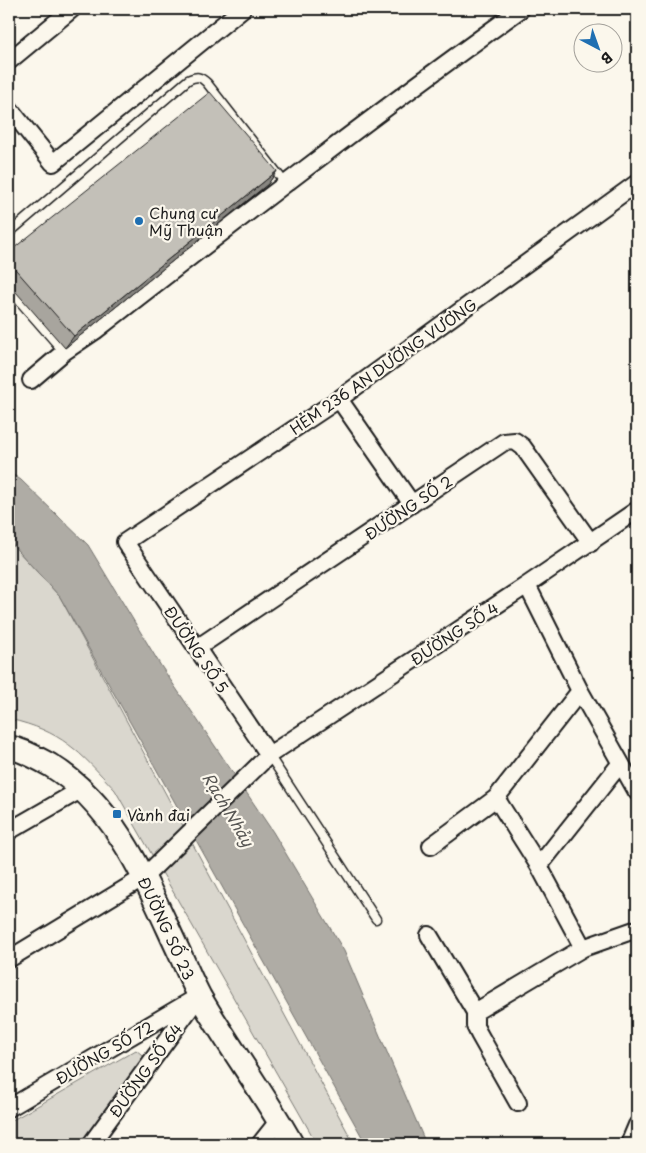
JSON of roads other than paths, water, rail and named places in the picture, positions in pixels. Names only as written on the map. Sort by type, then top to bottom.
[{"type":"street","points":[[9,61],[72,9]]},
{"type":"street","points":[[9,108],[52,163],[242,9]]},
{"type":"street","points":[[31,380],[64,352],[95,331],[285,183],[428,75],[520,9]]},
{"type":"street","name":"HẺM 236 AN DƯƠNG VƯƠNG","points":[[125,542],[339,399],[637,183]]},
{"type":"street","points":[[339,399],[412,504]]},
{"type":"street","name":"ĐƯỜNG SỐ 2","points":[[197,648],[504,442],[515,441],[523,447],[591,543]]},
{"type":"street","name":"ĐƯỜNG SỐ 4","points":[[9,959],[144,877],[256,766],[270,755],[591,543],[637,510]]},
{"type":"street","name":"ĐƯỜNG SỐ 5","points":[[125,542],[270,755]]},
{"type":"street","points":[[527,585],[580,691],[637,792]]},
{"type":"street","points":[[431,846],[496,798],[580,691]]},
{"type":"street","name":"ĐƯỜNG SỐ 23","points":[[9,747],[38,758],[62,773],[82,789],[111,824],[144,877],[199,996],[292,1144]]},
{"type":"street","points":[[539,866],[620,764]]},
{"type":"street","points":[[9,831],[82,789]]},
{"type":"street","points":[[496,798],[539,866],[583,948]]},
{"type":"street","points":[[475,1012],[583,948],[637,929]]},
{"type":"street","points":[[429,934],[475,1012],[475,1026],[518,1103]]},
{"type":"street","name":"ĐƯỜNG SỐ 72","points":[[9,1108],[199,996]]},
{"type":"street","name":"ĐƯỜNG SỐ 64","points":[[90,1144],[199,996]]},
{"type":"street","points":[[260,1144],[278,1120]]},
{"type":"street","points":[[629,1144],[637,1125]]},
{"type":"lane","points":[[9,233],[188,80],[196,76],[207,82],[285,183]]},
{"type":"lane","points":[[9,289],[64,352]]},
{"type":"lane","points":[[270,755],[376,919]]},
{"type":"water","name":"Rạch Nhảy","points":[[9,472],[21,480],[88,545],[161,666],[273,832],[344,951],[426,1144],[366,1144],[60,597],[9,541]]},
{"type":"place","name":"Chung cư Mỹ Thuận","points":[[139,221]]},
{"type":"place","name":"Vành đai","points":[[117,814]]}]
